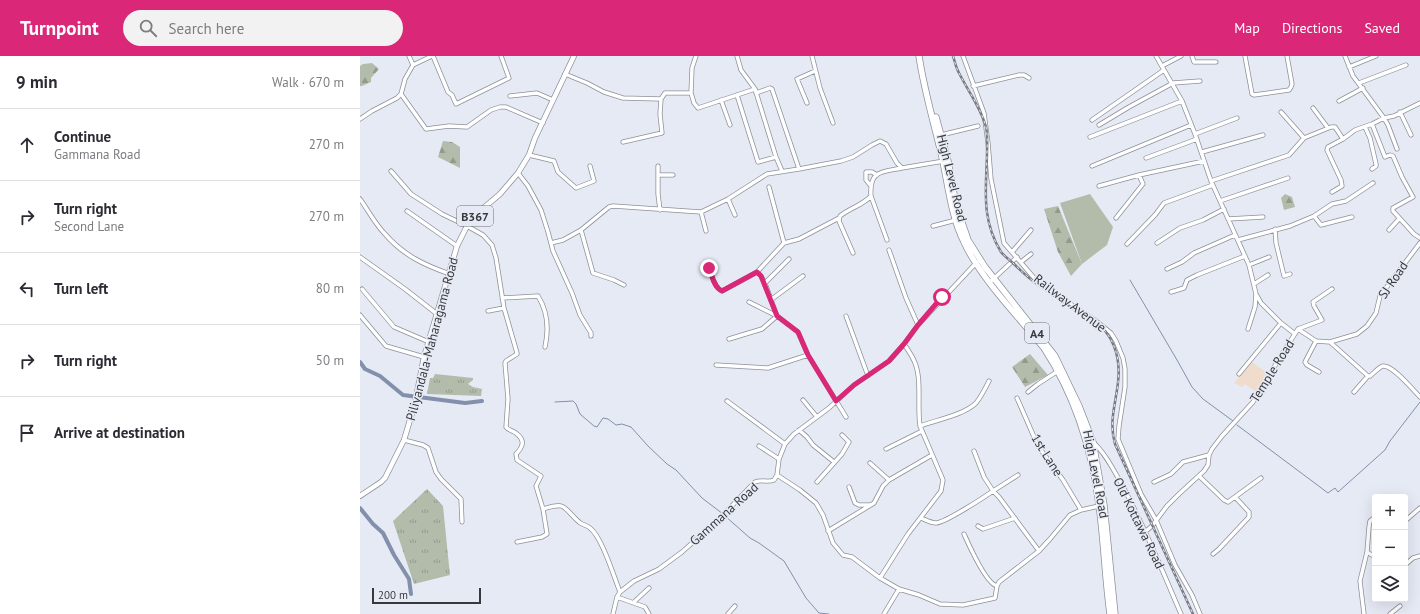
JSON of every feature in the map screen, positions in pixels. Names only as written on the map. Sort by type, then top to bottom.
[{"type":"highway","name":"High Level Road","points":[[919,56],[926,94],[945,161],[958,219],[977,261],[1044,348],[1058,371],[1090,441]]},
{"type":"highway","name":"High Level Road","points":[[920,65],[941,134],[945,161]]},
{"type":"highway","name":"High Level Road","points":[[992,280],[1055,356],[1062,367],[1079,406],[1090,441],[1102,505],[1115,614]]},
{"type":"highway","name":"High Level Road","points":[[1102,505],[1105,577],[1110,614]]},
{"type":"main road","name":"Piliyandala-Maharagama Road","points":[[360,496],[385,478],[404,440],[417,397],[428,342],[450,274],[457,246],[473,217],[500,194],[518,173],[529,155],[574,56]]},
{"type":"street","points":[[410,56],[413,65]]},
{"type":"street","points":[[360,119],[401,94],[405,79],[413,65],[433,56],[448,92],[452,95],[456,104],[509,78],[501,56]]},
{"type":"street","points":[[696,56],[692,68],[691,93],[694,103],[698,108],[737,95],[770,88],[772,89],[800,169]]},
{"type":"street","points":[[737,56],[741,70],[756,91],[776,158],[782,172]]},
{"type":"street","points":[[812,56],[816,66],[815,71],[833,123]]},
{"type":"street","name":"Railway Avenue","points":[[963,56],[984,113],[991,180],[1004,243],[1035,279],[1096,320],[1111,333],[1116,341],[1123,358],[1125,369],[1125,387],[1118,439],[1141,494],[1156,520],[1175,565],[1192,595],[1200,614]]},
{"type":"street","name":"Temple Road","points":[[1146,531],[1152,526],[1175,498],[1204,471],[1208,465],[1209,455],[1212,449],[1253,402],[1295,334],[1281,323],[1261,302],[1256,294],[1249,265],[1212,183],[1202,152],[1182,101],[1173,83],[1156,56]]},
{"type":"street","points":[[1092,120],[1181,56]]},
{"type":"street","points":[[1192,56],[1194,62],[1216,62]]},
{"type":"street","points":[[1245,56],[1252,94],[1254,95],[1289,90],[1291,88],[1292,84],[1287,56]]},
{"type":"street","points":[[1345,56],[1353,76],[1388,125],[1397,149]]},
{"type":"street","points":[[1349,67],[1376,56]]},
{"type":"street","points":[[1359,83],[1406,65]]},
{"type":"street","points":[[807,103],[797,79],[798,77],[815,71]]},
{"type":"street","points":[[565,74],[604,92],[623,98],[661,99]]},
{"type":"street","points":[[974,86],[1019,75],[1024,75],[1029,78]]},
{"type":"street","points":[[1099,125],[1173,83],[1200,82]]},
{"type":"street","points":[[1339,101],[1363,88]]},
{"type":"street","points":[[510,96],[537,93],[553,100]]},
{"type":"street","points":[[623,142],[662,133],[660,114],[661,99],[665,93],[691,93]]},
{"type":"street","points":[[401,94],[426,129],[449,126],[468,127],[491,110],[500,107],[506,107],[543,123]]},
{"type":"street","points":[[737,95],[758,162],[776,158]]},
{"type":"street","points":[[721,100],[730,125]]},
{"type":"street","points":[[1090,137],[1182,101]]},
{"type":"street","points":[[1332,192],[1342,186],[1341,180],[1327,150],[1328,147],[1343,139],[1355,130],[1420,103]]},
{"type":"street","points":[[1314,108],[1328,128]]},
{"type":"street","points":[[1281,112],[1304,138]]},
{"type":"street","points":[[1400,112],[1411,135]]},
{"type":"street","points":[[1195,134],[1237,118]]},
{"type":"street","points":[[1372,124],[1385,157],[1390,155],[1393,156],[1402,178],[1413,197],[1393,208],[1393,211],[1414,234],[1420,238]]},
{"type":"street","points":[[1092,166],[1192,125]]},
{"type":"street","points":[[941,134],[978,126]]},
{"type":"street","points":[[1127,244],[1155,215],[1164,203],[1212,183],[1289,155],[1304,138],[1328,128],[1335,127],[1343,139]]},
{"type":"street","points":[[1365,127],[1370,138],[1376,164],[1372,170]]},
{"type":"street","points":[[1202,152],[1263,135]]},
{"type":"street","points":[[1146,158],[1197,139]]},
{"type":"street","points":[[551,243],[563,240],[581,230],[609,207],[613,206],[701,212],[728,199],[767,174],[800,169],[854,157],[880,141],[886,144],[897,163],[902,168]]},
{"type":"street","points":[[529,155],[554,161],[558,172],[576,188],[594,181],[590,166]]},
{"type":"street","points":[[1099,186],[1204,160]]},
{"type":"street","points":[[887,240],[870,196],[870,185],[873,177],[882,172],[945,161]]},
{"type":"street","points":[[658,166],[658,194],[660,210]]},
{"type":"street","points":[[391,170],[411,194],[442,214],[483,235],[492,245],[496,258],[504,308],[517,353],[505,363],[508,399],[506,427],[507,429],[518,434],[522,441],[522,448],[516,454],[517,460],[541,476],[536,486],[543,509],[547,534],[542,537],[518,542]]},
{"type":"street","points":[[870,185],[866,180],[866,172],[872,172],[877,175]]},
{"type":"street","points":[[518,173],[528,186],[541,210],[552,251],[572,293],[580,315],[591,333],[591,336]]},
{"type":"street","points":[[658,175],[673,175]]},
{"type":"street","points":[[1116,218],[1143,184],[1139,175]]},
{"type":"street","points":[[1220,202],[1288,178]]},
{"type":"street","points":[[1238,240],[1290,226],[1314,216],[1332,204],[1346,202],[1373,183]]},
{"type":"street","points":[[769,187],[784,243]]},
{"type":"street","points":[[709,268],[715,284],[719,290],[722,291],[757,272],[784,243],[800,239],[839,218],[846,212],[866,201],[870,196]]},
{"type":"street","points":[[360,199],[384,234],[409,256],[430,267],[450,274]]},
{"type":"street","points":[[728,199],[735,215]]},
{"type":"street","points":[[1157,243],[1180,228],[1203,220],[1224,209]]},
{"type":"street","points":[[407,211],[457,246]]},
{"type":"street","points":[[701,212],[706,230]]},
{"type":"street","points":[[1314,216],[1321,225],[1352,217]]},
{"type":"street","points":[[1228,219],[1263,217]]},
{"type":"street","points":[[839,218],[853,253]]},
{"type":"street","points":[[1389,230],[1399,218]]},
{"type":"street","points":[[932,226],[958,219]]},
{"type":"street","points":[[1275,229],[1276,243],[1284,276],[1290,274]]},
{"type":"street","points":[[581,230],[594,273],[624,285]]},
{"type":"street","points":[[1012,252],[1031,230]]},
{"type":"street","points":[[1168,269],[1182,262],[1194,253],[1235,235]]},
{"type":"street","name":"SJ Road","points":[[1330,342],[1357,334],[1367,326],[1376,313],[1380,296],[1420,243]]},
{"type":"street","points":[[889,250],[908,303],[918,325]]},
{"type":"street","points":[[1021,262],[1031,254]]},
{"type":"street","points":[[1171,292],[1184,288],[1187,280],[1197,275],[1244,256]]},
{"type":"street","points":[[1249,265],[1269,256]]},
{"type":"street","points":[[360,257],[437,314]]},
{"type":"street","points":[[992,280],[1017,257]]},
{"type":"street","points":[[765,283],[789,259]]},
{"type":"street","points":[[977,261],[918,325],[889,361],[854,385],[829,408],[799,430],[786,444],[779,459],[777,475],[800,490],[816,503],[823,515],[833,543],[843,555],[852,557],[880,578],[899,589],[919,595],[940,604],[963,605],[995,598],[996,586],[999,582],[1038,551],[1070,515],[1081,510],[1102,505]]},
{"type":"street","points":[[757,272],[765,283],[777,316]]},
{"type":"street","points":[[1254,284],[1268,275]]},
{"type":"street","points":[[772,299],[803,276]]},
{"type":"street","points":[[362,289],[394,327],[428,342]]},
{"type":"street","points":[[1295,334],[1298,329],[1322,320],[1313,302],[1332,290]]},
{"type":"street","points":[[1248,329],[1255,307],[1256,294]]},
{"type":"street","points":[[502,298],[538,296],[547,317],[547,336],[545,347]]},
{"type":"street","points":[[749,302],[777,316],[798,332],[808,355],[846,416]]},
{"type":"street","points":[[488,310],[504,308]]},
{"type":"street","points":[[360,315],[386,346],[424,357]]},
{"type":"street","points":[[729,339],[762,329],[777,316]]},
{"type":"street","points":[[846,316],[868,376]]},
{"type":"street","points":[[1239,374],[1281,323]]},
{"type":"street","points":[[1298,329],[1316,341],[1330,342],[1368,376]]},
{"type":"street","points":[[1316,341],[1305,362],[1307,365],[1319,372]]},
{"type":"street","points":[[880,578],[908,534],[941,491],[943,486],[943,480],[920,426],[917,369],[915,362],[904,344]]},
{"type":"street","points":[[716,365],[768,368],[808,355]]},
{"type":"street","points":[[1354,392],[1368,376],[1384,366],[1389,367],[1394,371],[1420,397]]},
{"type":"street","points":[[1028,392],[1058,371]]},
{"type":"street","points":[[920,426],[965,410],[980,398],[989,382]]},
{"type":"street","name":"1st Lane","points":[[1018,398],[1038,446],[1063,480],[1081,510]]},
{"type":"street","points":[[803,400],[817,417]]},
{"type":"street","points":[[727,401],[786,444]]},
{"type":"street","points":[[799,430],[813,445],[834,462]]},
{"type":"street","points":[[886,449],[922,431]]},
{"type":"street","points":[[817,482],[842,454],[849,442],[842,435]]},
{"type":"street","points":[[404,440],[423,445],[428,448],[436,472],[461,499],[462,522]]},
{"type":"street","name":"Old Kottawa Road","points":[[1090,441],[1099,448],[1113,468],[1135,508],[1181,614]]},
{"type":"street","points":[[759,446],[779,459]]},
{"type":"street","points":[[974,450],[984,477],[1038,551]]},
{"type":"street","points":[[828,531],[874,503],[883,486],[889,480],[932,455]]},
{"type":"street","points":[[1154,482],[1171,474],[1183,462],[1209,455]]},
{"type":"street","points":[[870,463],[889,480]]},
{"type":"street","points":[[921,518],[933,522],[940,522],[972,505],[1018,474]]},
{"type":"street","name":"Gammana Road","points":[[613,614],[617,597],[620,592],[634,581],[659,569],[682,552],[755,482],[772,481],[777,475]]},
{"type":"street","points":[[1199,476],[1226,502],[1261,478]]},
{"type":"street","points":[[849,487],[855,503],[871,505]]},
{"type":"street","points":[[1213,554],[1249,517],[1249,512],[1235,497]]},
{"type":"street","points":[[543,509],[555,505],[564,506],[580,523],[590,528],[598,536],[620,592]]},
{"type":"street","points":[[1408,518],[1420,508]]},
{"type":"street","points":[[978,526],[983,529],[1015,518]]},
{"type":"street","points":[[1364,614],[1360,581],[1367,552],[1370,521],[1372,519]]},
{"type":"street","points":[[964,534],[991,584],[996,586]]},
{"type":"street","points":[[1367,552],[1372,555]]},
{"type":"street","points":[[1408,563],[1413,558],[1420,556]]},
{"type":"street","points":[[634,602],[649,588]]},
{"type":"street","points":[[884,614],[899,589]]},
{"type":"street","points":[[617,597],[645,606],[649,614]]},
{"type":"street","points":[[728,614],[736,606]]},
{"type":"street","points":[[1390,614],[1400,606]]},
{"type":"shaded area","points":[[1252,362],[1269,374],[1258,393],[1245,384],[1242,387],[1234,383]]},
{"type":"green space","points":[[372,63],[379,69],[371,78],[371,82],[360,86],[360,66],[363,64]]},
{"type":"green space","points":[[443,141],[452,142],[460,147],[460,168],[438,157]]},
{"type":"green space","points":[[1090,194],[1113,227],[1107,245],[1082,264],[1060,203]]},
{"type":"green space","points":[[1285,194],[1292,197],[1295,207],[1284,210],[1281,198]]},
{"type":"green space","points":[[1058,206],[1082,264],[1071,276],[1058,252],[1044,209]]},
{"type":"green space","points":[[1030,354],[1048,375],[1025,387],[1012,367]]},
{"type":"green space","points":[[435,374],[473,378],[473,380],[468,384],[482,389],[481,396],[427,394],[430,378],[433,378]]},
{"type":"green space","points":[[427,489],[443,506],[450,575],[414,584],[393,521]]},
{"type":"waterway","points":[[1130,280],[1192,387],[1203,399],[1233,421]]},
{"type":"waterway","points":[[360,362],[365,369],[380,376],[403,395],[465,403],[482,401]]},
{"type":"waterway","points":[[555,402],[573,401],[576,404],[580,414],[597,427],[603,418],[608,419],[616,425],[622,424],[631,427],[648,446],[667,464],[676,470],[702,498],[723,514]]},
{"type":"waterway","points":[[1237,425],[1328,493],[1335,488],[1338,492],[1385,450],[1390,441],[1420,402]]},
{"type":"waterway","points":[[360,508],[373,524],[383,533],[394,555],[409,579],[411,594]]},
{"type":"waterway","points":[[725,516],[750,538],[784,561],[806,598],[819,613],[829,614]]},
{"type":"railway","points":[[953,56],[958,71],[978,106],[986,127],[986,204],[990,228],[995,240],[1002,254],[1027,276],[1065,303],[1100,325],[1112,342],[1118,359],[1119,372],[1113,420],[1115,444],[1193,614]]},
{"type":"route","points":[[709,268],[715,284],[719,290],[722,291],[757,272],[761,276],[772,299],[777,316],[798,332],[808,355],[836,401],[854,385],[889,361],[942,297]]}]
